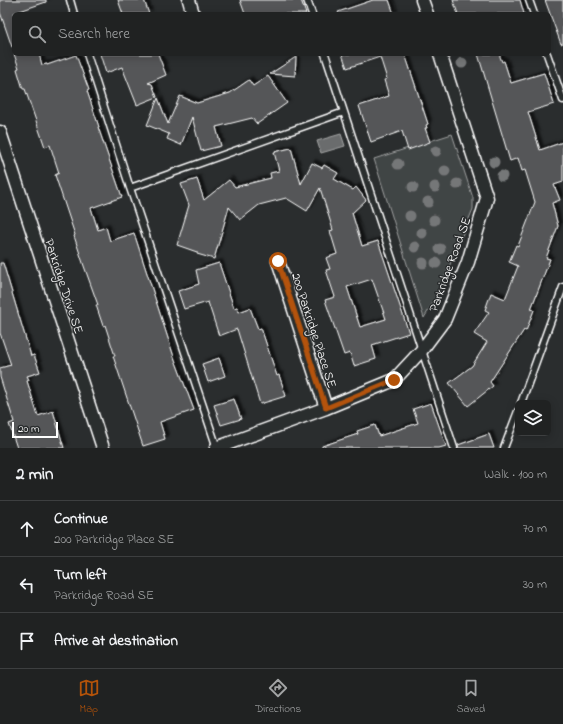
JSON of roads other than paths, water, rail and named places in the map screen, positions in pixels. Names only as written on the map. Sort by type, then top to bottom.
[{"type":"street","points":[[189,0],[192,12]]},
{"type":"street","points":[[422,0],[426,12]]},
{"type":"street","name":"Parkridge Road SE","points":[[217,448],[326,408],[394,380],[422,351],[446,319],[468,262],[487,198],[441,56]]},
{"type":"street","name":"Parkridge Drive SE","points":[[0,132],[5,167],[103,448]]},
{"type":"street","name":"200 Parkridge Place SE","points":[[278,261],[326,408]]},
{"type":"lane","points":[[70,0],[73,12]]},
{"type":"lane","points":[[307,0],[311,12]]},
{"type":"lane","points":[[529,0],[533,12]]},
{"type":"lane","points":[[88,56],[217,448]]},
{"type":"lane","points":[[326,56],[454,448]]},
{"type":"lane","points":[[549,56],[563,100]]},
{"type":"lane","points":[[130,188],[344,112]]},
{"type":"lane","points":[[522,400],[563,287]]},
{"type":"lane","points":[[504,448],[515,418]]}]
